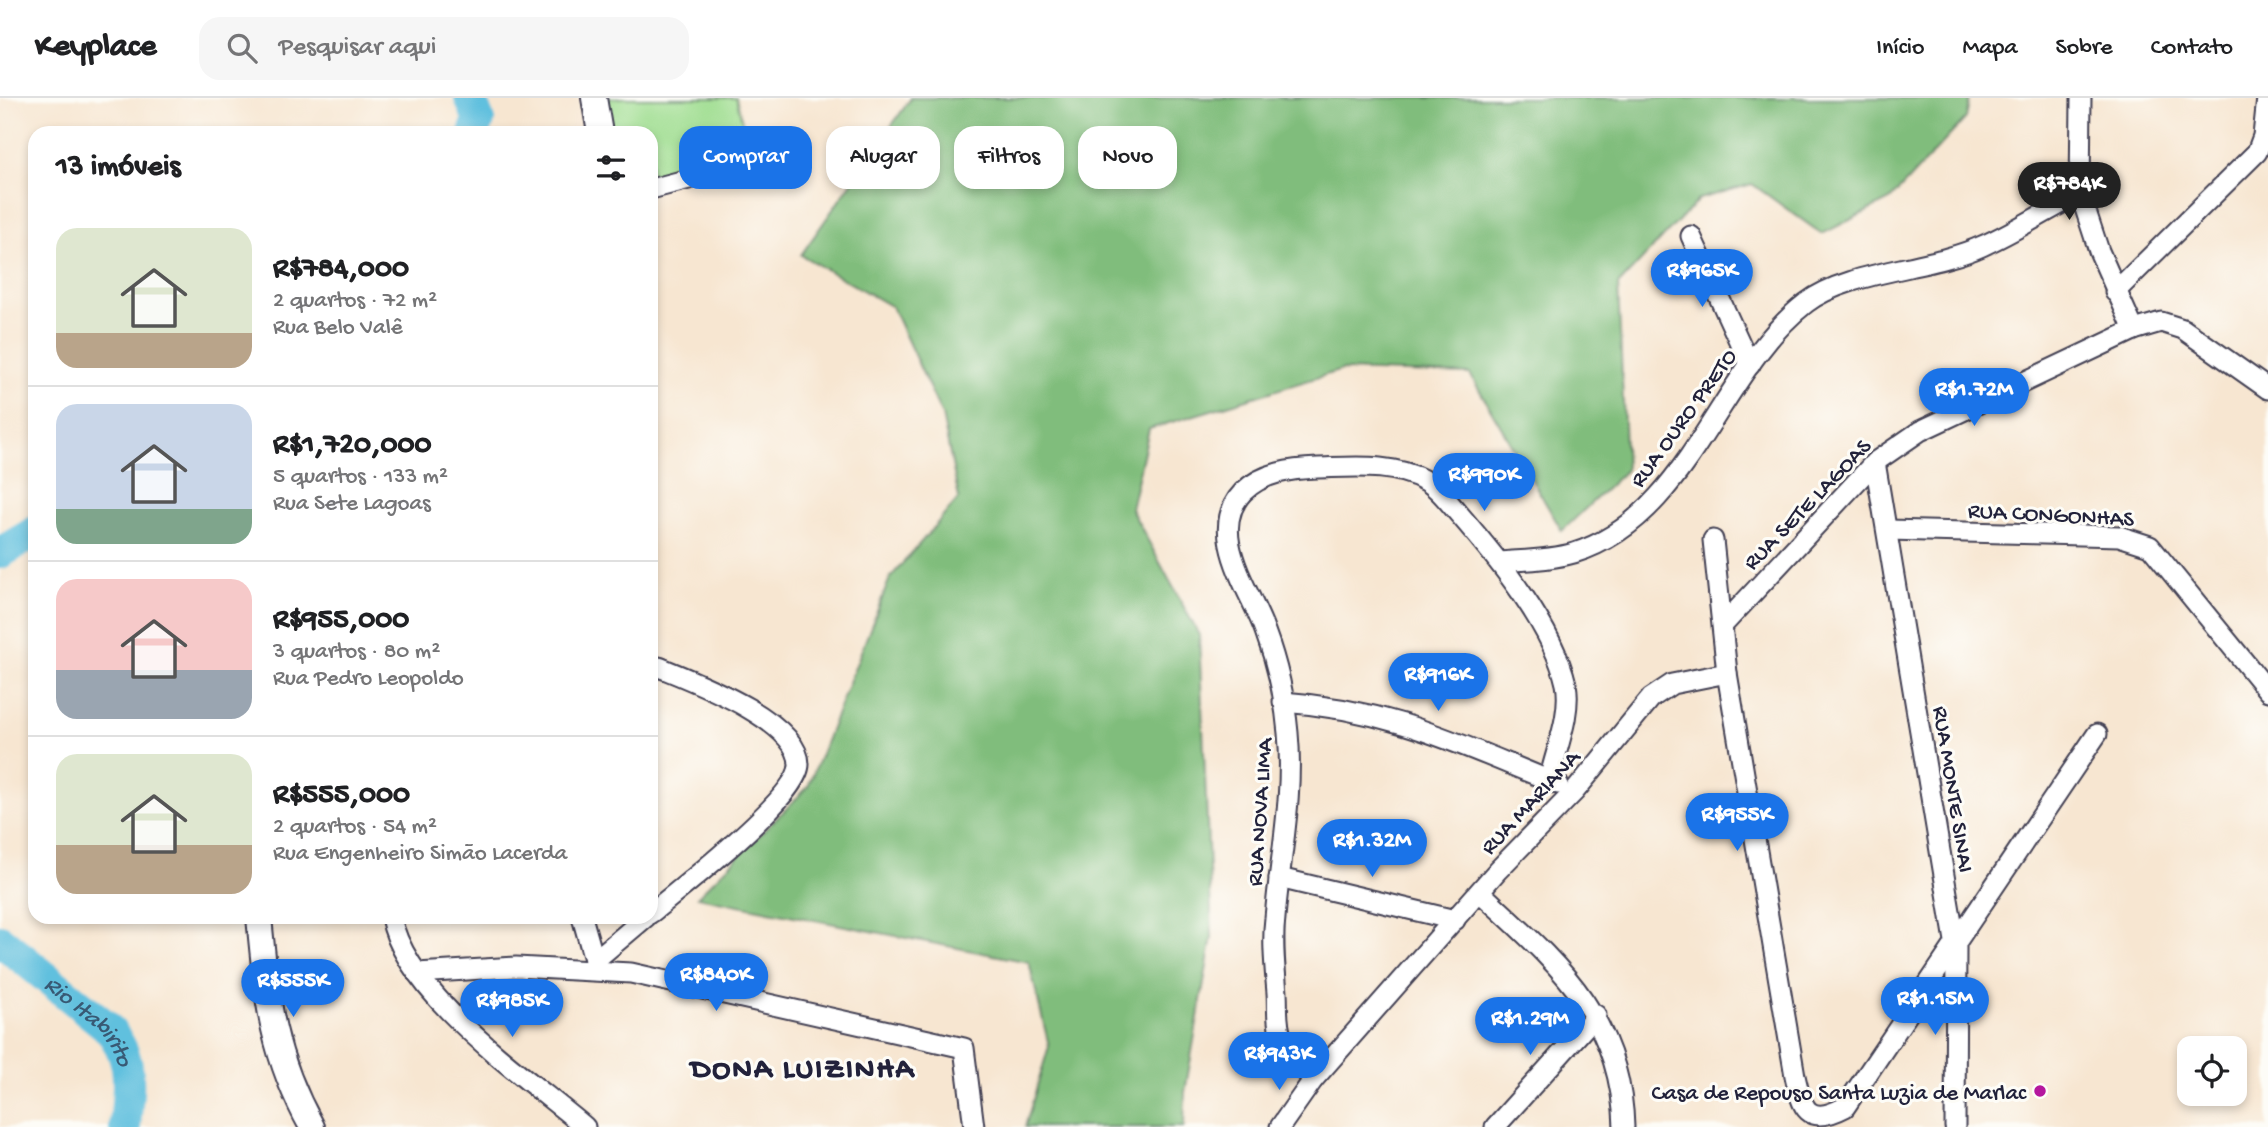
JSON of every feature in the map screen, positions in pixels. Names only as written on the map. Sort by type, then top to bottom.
[{"type":"street","points":[[594,98],[599,126]]},
{"type":"street","points":[[2081,98],[2080,193],[2115,292],[2134,330]]},
{"type":"street","points":[[2115,292],[2257,152],[2263,136],[2267,98]]},
{"type":"street","points":[[658,187],[679,182]]},
{"type":"street","name":"RUA OURO PRETO","points":[[1500,562],[1575,552],[1608,536],[1635,517],[1679,469],[1750,365],[1785,323],[1808,301],[1846,284],[1933,263],[1982,246],[2080,193]]},
{"type":"street","points":[[1691,236],[1750,365]]},
{"type":"street","name":"RUA SETE LAGOAS","points":[[1723,625],[1875,462],[1920,431],[2134,330],[2161,322],[2183,329],[2268,389]]},
{"type":"street","name":"RUA MONTE SINAI","points":[[1875,462],[1956,947],[1955,1127]]},
{"type":"street","name":"RUA NOVA LIMA","points":[[1313,1080],[1290,1050],[1279,1025],[1274,921],[1288,788],[1289,734],[1265,631],[1236,565],[1228,535],[1233,504],[1250,485],[1279,473],[1358,467],[1392,470],[1429,482],[1500,562]]},
{"type":"street","name":"RUA CONGONHAS","points":[[1888,530],[2119,536],[2142,541],[2150,546],[2268,691]]},
{"type":"street","points":[[1713,540],[1727,673],[1800,1102],[1803,1111],[1811,1118],[1823,1119],[1845,1107],[1956,947],[2097,734]]},
{"type":"street","points":[[1500,562],[1539,623],[1566,686],[1566,709],[1549,781]]},
{"type":"street","points":[[658,907],[791,788],[799,764],[797,753],[777,727],[729,698],[659,667]]},
{"type":"street","name":"RUA MARIANA","points":[[1280,1127],[1313,1080],[1480,892],[1575,791],[1660,689],[1727,673]]},
{"type":"street","points":[[1283,702],[1313,704],[1396,720],[1452,739],[1575,791]]},
{"type":"street","points":[[1279,878],[1455,920]]},
{"type":"street","points":[[1480,892],[1554,961],[1595,1015],[1609,1044],[1618,1079],[1624,1127]]},
{"type":"street","points":[[260,924],[272,1028],[289,1086],[312,1127]]},
{"type":"street","points":[[392,924],[394,932],[417,973],[445,1008],[585,1127]]},
{"type":"street","points":[[584,924],[596,966]]},
{"type":"street","points":[[596,966],[639,924]]},
{"type":"street","points":[[417,973],[596,966],[964,1048],[974,1127]]},
{"type":"street","points":[[1495,1127],[1595,1015]]},
{"type":"green space","points":[[605,98],[736,98],[743,126],[679,126],[679,172],[658,180],[658,126],[611,126]]},
{"type":"green space","points":[[911,98],[1970,98],[1966,118],[1890,200],[1822,234],[1752,184],[1699,199],[1618,285],[1626,470],[1562,531],[1470,374],[1342,370],[1149,429],[1131,509],[1199,635],[1212,937],[1185,1092],[1184,1127],[1025,1127],[1049,1046],[1029,962],[697,897],[808,787],[890,578],[959,498],[942,415],[892,307],[801,255],[847,189],[940,189],[940,126],[891,126]]},
{"type":"waterway","name":"Rio Itabirito","points":[[470,98],[479,120],[477,126]]},
{"type":"waterway","name":"Rio Itabirito","points":[[0,553],[28,536]]},
{"type":"waterway","name":"Rio Itabirito","points":[[0,940],[106,1026],[116,1038],[128,1074],[125,1127]]},
{"type":"place","name":"Casa de Repouso Santa Luzia de Marlac","points":[[2040,1091]]},
{"type":"district","name":"DONA LUIZINHA","points":[[803,1067]]}]
